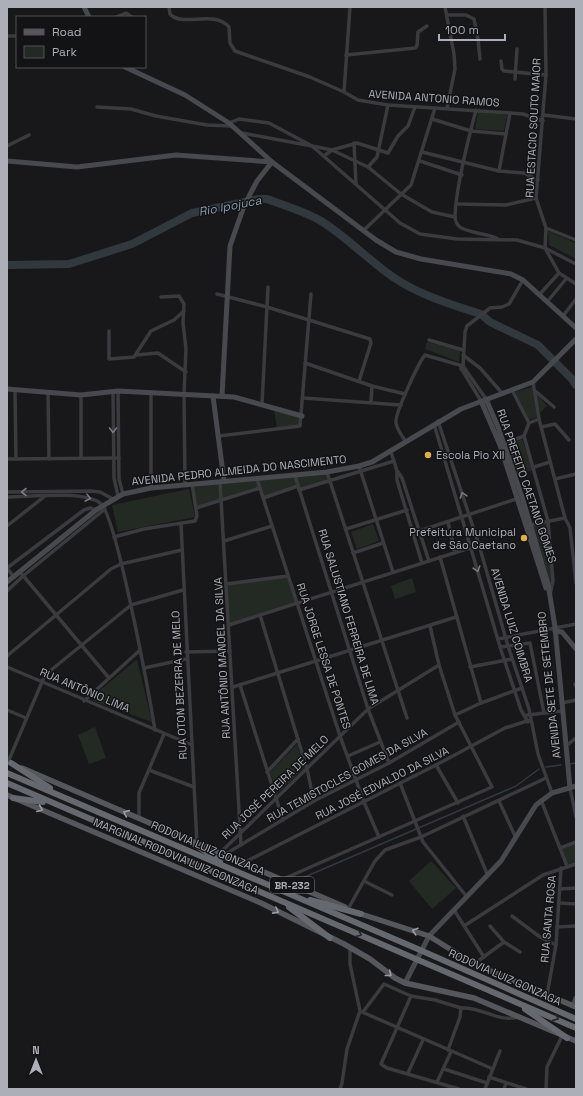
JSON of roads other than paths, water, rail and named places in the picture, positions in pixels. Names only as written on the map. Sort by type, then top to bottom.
[{"type":"highway","points":[[8,762],[39,782],[81,804]]},
{"type":"highway","name":"RODOVIA LUIZ GONZAGA","points":[[7,773],[327,910],[576,1019]]},
{"type":"highway","name":"RODOVIA LUIZ GONZAGA","points":[[7,783],[487,988],[576,1028]]},
{"type":"highway","points":[[10,797],[40,801],[92,823],[103,825]]},
{"type":"highway","points":[[188,840],[234,871]]},
{"type":"highway","points":[[274,888],[361,914]]},
{"type":"highway","points":[[261,892],[292,909],[330,938]]},
{"type":"highway","points":[[487,988],[534,1014],[564,1037]]},
{"type":"main road","name":"MARGINAL RODOVIA LUIZ GONZAGA","points":[[8,762],[348,909],[429,936],[474,964],[574,1007]]},
{"type":"main road","name":"MARGINAL RODOVIA LUIZ GONZAGA","points":[[10,797],[261,903],[350,948],[404,982],[474,998],[576,1041]]},
{"type":"street","points":[[84,7],[88,16]]},
{"type":"street","name":"AVENIDA ANTONIO RAMOS","points":[[169,7],[170,14],[176,18],[213,19],[224,22],[229,27],[230,43],[235,51],[310,77],[358,100],[388,105],[510,112],[523,114],[543,121]]},
{"type":"street","points":[[344,92],[350,7]]},
{"type":"street","points":[[445,7],[454,54],[454,78],[447,108]]},
{"type":"street","name":"RUA ESTACIO SOUTO MAIOR","points":[[545,7],[546,75],[544,115],[536,198],[546,228],[545,248]]},
{"type":"street","points":[[118,16],[126,13],[130,16]]},
{"type":"street","points":[[447,15],[466,15],[474,19],[480,59]]},
{"type":"street","points":[[346,55],[415,48],[417,46],[419,31],[427,26]]},
{"type":"street","points":[[516,79],[517,49]]},
{"type":"street","points":[[501,61],[503,70],[546,75]]},
{"type":"street","points":[[127,68],[185,95],[231,124],[272,162],[386,246],[407,256],[511,274],[523,280],[546,302],[575,325]]},
{"type":"street","points":[[368,167],[376,159],[388,105]]},
{"type":"street","points":[[97,107],[131,109],[156,116],[207,125],[231,124],[239,119],[269,123],[312,146],[406,227],[427,235],[462,239],[517,240],[545,248],[576,264]]},
{"type":"street","points":[[324,156],[332,150],[361,143],[385,154],[389,152],[398,136],[408,126],[416,107]]},
{"type":"street","points":[[364,230],[411,186],[420,161],[435,108]]},
{"type":"street","points":[[476,110],[464,162],[455,217],[457,224],[462,229],[486,234],[498,239]]},
{"type":"street","points":[[500,171],[510,112]]},
{"type":"street","points":[[544,115],[576,118]]},
{"type":"street","points":[[432,119],[471,131],[506,134]]},
{"type":"street","points":[[242,133],[332,150],[368,167],[401,194],[432,212],[455,217]]},
{"type":"street","points":[[7,146],[29,135]]},
{"type":"street","points":[[354,144],[356,184]]},
{"type":"street","points":[[255,161],[258,150]]},
{"type":"street","points":[[422,152],[500,171],[524,173],[538,180]]},
{"type":"street","points":[[7,161],[77,167],[176,155],[197,155],[272,162]]},
{"type":"street","points":[[420,161],[462,175]]},
{"type":"street","points":[[222,396],[230,246],[244,206],[257,181],[272,162]]},
{"type":"street","points":[[457,204],[506,205],[536,198]]},
{"type":"street","points":[[546,228],[576,240]]},
{"type":"street","points":[[545,248],[559,272],[566,279],[576,284]]},
{"type":"street","points":[[539,295],[559,272]]},
{"type":"street","points":[[546,302],[566,279]]},
{"type":"street","points":[[462,367],[467,326],[490,308],[502,307],[509,304],[523,280]]},
{"type":"street","points":[[262,404],[268,287]]},
{"type":"street","points":[[217,294],[267,306],[370,339],[371,343],[359,381]]},
{"type":"street","points":[[219,436],[300,426],[311,294]]},
{"type":"street","points":[[161,296],[179,296],[184,304],[186,372],[184,394],[185,485]]},
{"type":"street","points":[[563,316],[576,299]]},
{"type":"street","points":[[136,355],[141,344],[151,331],[174,320],[184,312]]},
{"type":"street","points":[[108,331],[109,359],[131,358],[136,355],[158,353],[186,372]]},
{"type":"street","points":[[576,339],[533,382],[541,427],[565,518],[570,528],[576,583]]},
{"type":"street","points":[[429,340],[463,352],[480,368],[502,393]]},
{"type":"street","name":"RUA PREFEITO CAETANO GOMES","points":[[405,394],[425,355],[430,355],[458,364],[462,367],[484,400],[502,444],[520,498],[549,596]]},
{"type":"street","points":[[305,364],[372,386],[405,394],[396,418],[396,424],[406,442]]},
{"type":"street","name":"AVENIDA PEDRO ALMEIDA DO NASCIMENTO","points":[[7,582],[21,574],[96,510],[104,507],[118,496],[151,488],[295,476],[359,466],[372,462],[391,452],[436,422],[484,400],[533,382]]},
{"type":"street","points":[[371,402],[372,386]]},
{"type":"street","points":[[7,389],[81,395],[116,391],[222,396],[241,398],[302,416]]},
{"type":"street","points":[[15,390],[16,459]]},
{"type":"street","points":[[512,390],[529,423]]},
{"type":"street","points":[[534,390],[554,407]]},
{"type":"street","points":[[116,391],[113,458],[114,484],[118,496]]},
{"type":"street","points":[[116,391],[119,458],[118,496]]},
{"type":"street","points":[[151,392],[151,488]]},
{"type":"street","points":[[48,393],[49,459]]},
{"type":"street","points":[[81,395],[81,458]]},
{"type":"street","points":[[214,396],[219,436],[222,481]]},
{"type":"street","points":[[303,398],[371,402],[401,406]]},
{"type":"street","points":[[539,419],[529,423],[524,436],[534,467],[548,521],[553,587],[549,596]]},
{"type":"street","name":"AVENIDA LUIZ COIMBRA","points":[[436,422],[451,459],[479,545],[508,646],[522,688],[529,714],[529,720]]},
{"type":"street","name":"AVENIDA LUIZ COIMBRA","points":[[436,422],[500,647],[524,716],[529,720]]},
{"type":"street","points":[[541,427],[555,424],[569,440]]},
{"type":"street","points":[[502,444],[524,436]]},
{"type":"street","points":[[391,452],[397,471],[397,480],[422,563]]},
{"type":"street","points":[[7,459],[119,458]]},
{"type":"street","points":[[446,461],[451,459]]},
{"type":"street","points":[[263,498],[361,473],[394,461]]},
{"type":"street","points":[[534,467],[550,462]]},
{"type":"street","points":[[359,466],[393,572]]},
{"type":"street","points":[[397,471],[402,478],[429,560]]},
{"type":"street","points":[[327,472],[407,718]]},
{"type":"street","points":[[555,479],[576,474]]},
{"type":"street","name":"RUA SALUSTIANO FERREIRA DE LIMA","points":[[295,476],[368,709],[389,763]]},
{"type":"street","name":"RUA JORGE LESSA DE PONTES","points":[[257,479],[340,736],[364,802],[379,837]]},
{"type":"street","name":"RUA ANTÔNIO MANOEL DA SILVA","points":[[222,481],[221,501],[241,845]]},
{"type":"street","points":[[114,537],[144,529],[192,522],[197,518],[192,484]]},
{"type":"street","points":[[196,508],[260,488]]},
{"type":"street","points":[[7,492],[95,492],[118,496]]},
{"type":"street","points":[[7,526],[45,497],[46,492]]},
{"type":"street","points":[[7,497],[86,497],[104,507],[114,537],[131,605],[155,730]]},
{"type":"street","points":[[413,533],[520,498]]},
{"type":"street","points":[[7,591],[21,574],[104,507]]},
{"type":"street","points":[[14,577],[7,568],[84,510],[90,508],[96,510]]},
{"type":"street","points":[[346,529],[412,508]]},
{"type":"street","points":[[528,525],[565,518]]},
{"type":"street","points":[[448,522],[456,552]]},
{"type":"street","name":"RUA OTON BEZERRA DE MELO","points":[[181,524],[186,659],[197,844]]},
{"type":"street","points":[[224,541],[272,526]]},
{"type":"street","points":[[353,553],[383,543]]},
{"type":"street","points":[[229,625],[479,545]]},
{"type":"street","points":[[7,656],[105,573],[121,564],[182,550]]},
{"type":"street","points":[[440,557],[481,703]]},
{"type":"street","points":[[542,570],[552,570]]},
{"type":"street","points":[[21,574],[109,678]]},
{"type":"street","points":[[226,584],[288,576]]},
{"type":"street","points":[[8,762],[42,682],[51,670],[131,605],[183,590]]},
{"type":"street","name":"AVENIDA SETE DE SETEMBRO","points":[[549,596],[555,629],[570,788]]},
{"type":"street","points":[[260,615],[307,769],[314,801]]},
{"type":"street","points":[[233,687],[456,617]]},
{"type":"street","points":[[498,639],[576,624]]},
{"type":"street","points":[[281,880],[492,787],[455,715],[439,664],[430,626]]},
{"type":"street","points":[[555,629],[562,632],[576,649]]},
{"type":"street","points":[[500,647],[530,643],[544,713]]},
{"type":"street","points":[[84,701],[139,651]]},
{"type":"street","points":[[186,652],[230,651]]},
{"type":"street","points":[[144,668],[186,659]]},
{"type":"street","points":[[470,667],[512,659]]},
{"type":"street","name":"RUA JOSÉ PEREIRA DE MELO","points":[[222,854],[240,833],[368,709],[439,664]]},
{"type":"street","name":"RUA ANTÔNIO LIMA","points":[[7,667],[84,701],[192,745]]},
{"type":"street","points":[[240,685],[282,820]]},
{"type":"street","points":[[455,715],[481,703],[522,688]]},
{"type":"street","points":[[562,703],[576,700]]},
{"type":"street","points":[[7,710],[26,718]]},
{"type":"street","points":[[524,716],[529,714],[563,711]]},
{"type":"street","points":[[529,720],[546,778],[552,793]]},
{"type":"street","name":"RUA JOSÉ EDVALDO DA SILVA","points":[[242,863],[364,802],[505,728],[529,720]]},
{"type":"street","name":"RUA TEMISTOCLES GOMES DA SILVA","points":[[222,854],[241,845],[314,801],[389,763],[459,722]]},
{"type":"street","points":[[139,819],[139,793],[164,734]]},
{"type":"street","points":[[565,747],[576,738]]},
{"type":"street","points":[[267,772],[298,739]]},
{"type":"street","points":[[348,756],[380,742]]},
{"type":"street","points":[[436,765],[458,803]]},
{"type":"street","points":[[149,770],[194,787]]},
{"type":"street","points":[[348,909],[380,854],[546,778]]},
{"type":"street","points":[[400,783],[427,850],[467,897]]},
{"type":"street","points":[[404,982],[429,936],[488,876],[508,852],[533,809],[541,800],[552,793],[576,786]]},
{"type":"street","points":[[570,788],[576,816]]},
{"type":"street","points":[[499,800],[516,838]]},
{"type":"street","points":[[541,800],[567,866]]},
{"type":"street","points":[[463,816],[488,876]]},
{"type":"street","points":[[560,848],[576,842]]},
{"type":"street","points":[[464,926],[543,875],[576,864]]},
{"type":"street","name":"RUA SANTA ROSA","points":[[547,995],[556,945],[561,868]]},
{"type":"street","points":[[364,881],[392,895]]},
{"type":"street","points":[[560,889],[576,888]]},
{"type":"street","points":[[559,903],[576,904]]},
{"type":"street","points":[[454,910],[484,957]]},
{"type":"street","points":[[512,916],[540,937],[556,945]]},
{"type":"street","points":[[490,926],[504,942],[520,952]]},
{"type":"street","points":[[557,927],[576,926]]},
{"type":"street","points":[[474,964],[504,942]]},
{"type":"street","points":[[350,948],[350,964],[362,1012]]},
{"type":"street","points":[[340,1089],[347,1049],[362,1012],[384,984],[412,996],[435,1000],[459,1007],[470,1008],[508,1019],[518,1017]]},
{"type":"street","points":[[412,996],[381,1064],[387,1068],[459,1089]]},
{"type":"street","points":[[574,1007],[576,998]]},
{"type":"street","points":[[437,1082],[444,1069],[460,1017],[459,1007]]},
{"type":"street","points":[[362,1012],[423,1040],[493,1069]]},
{"type":"street","points":[[546,1089],[547,1067],[564,1037]]},
{"type":"street","points":[[408,1073],[423,1040]]},
{"type":"street","points":[[485,1089],[500,1051]]},
{"type":"street","points":[[444,1069],[487,1083]]},
{"type":"street","points":[[490,1077],[526,1089]]},
{"type":"street","points":[[504,1089],[506,1083]]},
{"type":"waterway","name":"Rio Ipojuca","points":[[7,265],[69,264],[132,244],[192,213],[259,199],[267,199],[315,217],[331,227],[384,270],[413,289],[447,303],[481,314]]},
{"type":"waterway","name":"Rio Ipojuca","points":[[482,315],[490,322],[538,345],[572,379],[576,385]]},
{"type":"waterway","points":[[570,764],[576,763]]},
{"type":"waterway","points":[[546,767],[561,765]]},
{"type":"waterway","points":[[300,879],[516,786],[539,769]]},
{"type":"place","name":"Escola Pio XII","points":[[428,455]]},
{"type":"place","name":"Prefeitura Municipal de São Caetano","points":[[524,538]]}]
